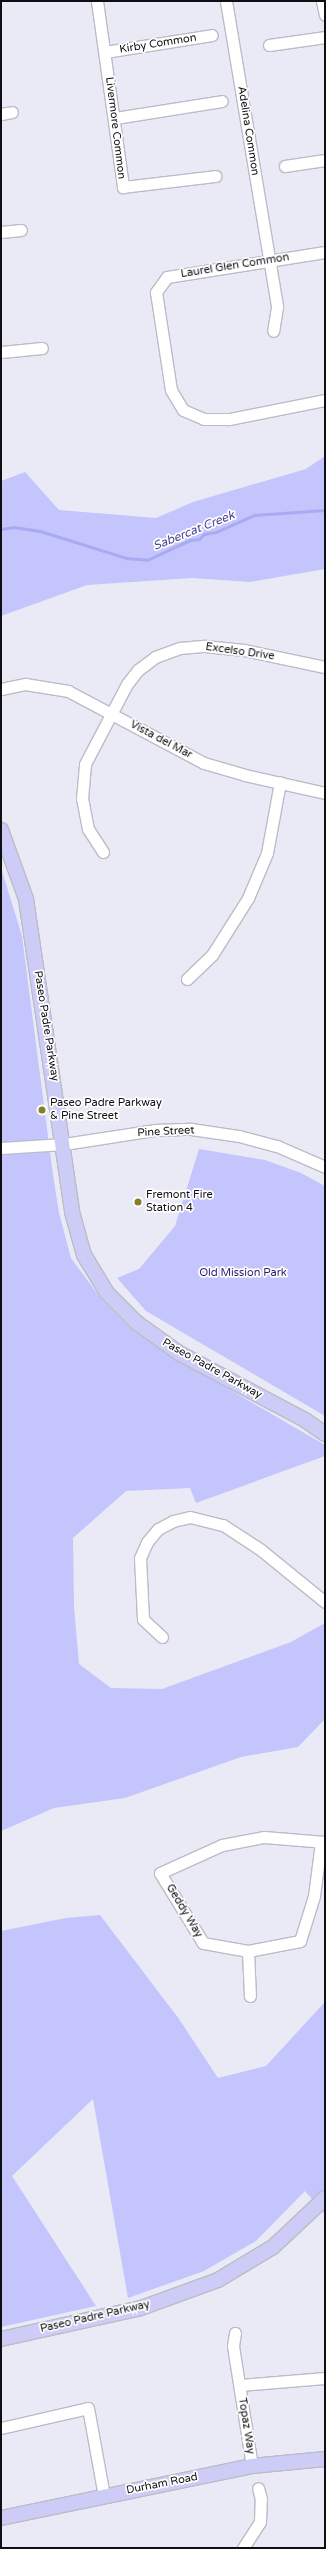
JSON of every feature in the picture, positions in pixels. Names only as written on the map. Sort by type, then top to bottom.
[{"type":"main road","name":"Paseo Padre Parkway","points":[[1,830],[26,899],[64,1144],[72,1212],[82,1249],[107,1293],[136,1324],[179,1353],[305,1420],[325,1434]]},
{"type":"main road","name":"Paseo Padre Parkway","points":[[1,2339],[141,2308],[218,2280],[274,2247],[325,2198]]},
{"type":"main road","name":"Durham Road","points":[[1,2518],[252,2466],[325,2459]]},
{"type":"street","name":"Livermore Common","points":[[97,1],[115,118],[123,187],[215,176]]},
{"type":"street","name":"Adelina Common","points":[[226,1],[277,307],[273,330]]},
{"type":"street","points":[[322,1],[325,15]]},
{"type":"street","name":"Kirby Common","points":[[105,52],[212,35]]},
{"type":"street","points":[[269,45],[325,37]]},
{"type":"street","points":[[115,118],[222,101]]},
{"type":"street","points":[[1,114],[12,112]]},
{"type":"street","points":[[284,166],[325,160]]},
{"type":"street","points":[[1,232],[21,230]]},
{"type":"street","name":"Laurel Glen Common","points":[[325,252],[168,277],[156,292],[171,390],[183,410],[204,419],[229,419],[325,400]]},
{"type":"street","points":[[1,352],[42,348]]},
{"type":"street","name":"Excelso Drive","points":[[103,852],[88,829],[82,799],[85,764],[127,684],[138,670],[155,657],[180,648],[205,646],[244,650],[325,667]]},
{"type":"street","name":"Vista del Mar","points":[[1,689],[25,684],[68,691],[204,763],[245,775],[325,793]]},
{"type":"street","points":[[187,979],[212,955],[248,898],[267,853],[280,782]]},
{"type":"street","name":"Pine Street","points":[[1,1148],[64,1144],[154,1130],[191,1130],[239,1136],[277,1146],[325,1167]]},
{"type":"street","points":[[162,1637],[143,1619],[140,1558],[147,1542],[158,1529],[173,1521],[190,1517],[223,1525],[261,1550],[325,1602]]},
{"type":"street","name":"Geddy Way","points":[[264,1837],[323,1842],[314,1896],[300,1941],[248,1951],[203,1943],[160,1873],[222,1844],[264,1837]]},
{"type":"street","points":[[248,1951],[250,1996]]},
{"type":"street","name":"Topaz Way","points":[[235,2333],[233,2346],[252,2466]]},
{"type":"street","points":[[240,2385],[325,2378]]},
{"type":"street","points":[[1,2428],[88,2408],[104,2496]]},
{"type":"street","points":[[244,2548],[260,2522],[261,2499],[258,2488]]},
{"type":"green space","points":[[325,456],[325,569],[250,582],[192,578],[87,585],[1,616],[1,481],[25,472],[59,510],[156,518],[193,502],[306,469]]},
{"type":"green space","points":[[1,868],[22,936],[53,1175],[59,1213],[71,1258],[102,1300],[131,1329],[158,1348],[325,1445],[325,1456],[196,1503],[190,1488],[126,1491],[73,1538],[74,1607],[79,1664],[111,1688],[162,1689],[291,1642],[325,1623],[325,1719],[298,1747],[241,1757],[125,1798],[54,1808],[1,1831]]},
{"type":"green space","name":"Old Mission Park","points":[[199,1149],[265,1160],[301,1173],[325,1186],[325,1416],[146,1311],[117,1278],[139,1269],[175,1226]]},
{"type":"green space","points":[[100,1915],[179,2019],[218,2078],[266,2066],[325,2002],[325,2214],[305,2191],[256,2241],[204,2271],[128,2298],[93,2099],[12,2176],[96,2306],[1,2327],[1,1931],[66,1918]]},
{"type":"waterway","name":"Sabercat Creek","points":[[1,529],[14,527],[40,531],[126,558],[147,560],[190,540],[199,539],[204,534],[216,532],[254,515],[325,510]]},
{"type":"place","name":"Paseo Padre Parkway & Pine Street","points":[[42,1110]]},
{"type":"place","name":"Fremont Fire Station 4","points":[[138,1202]]}]
